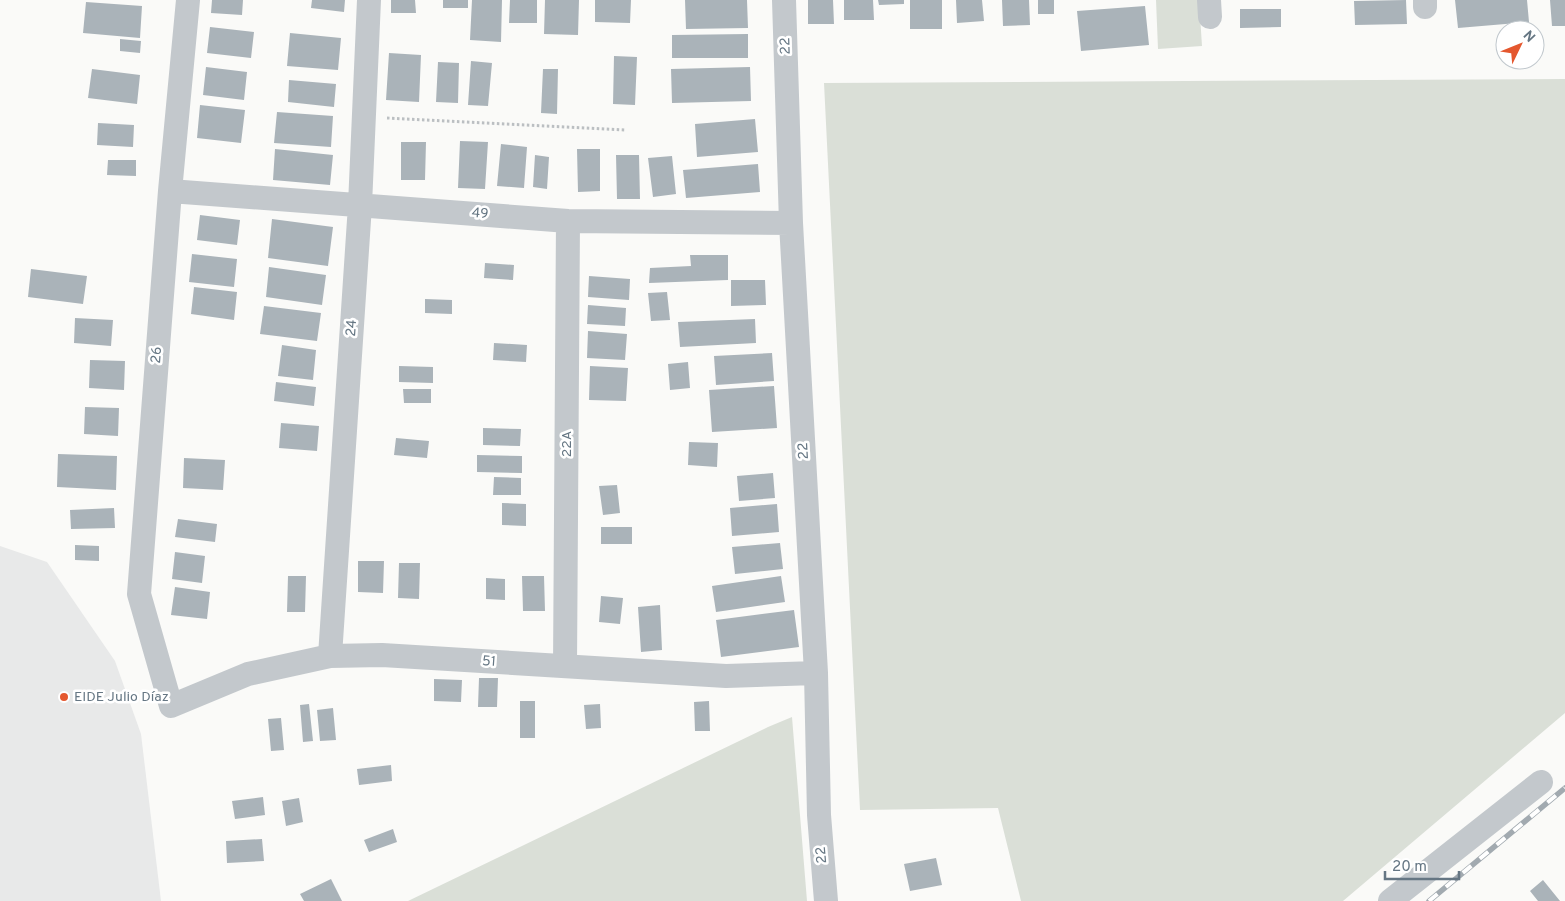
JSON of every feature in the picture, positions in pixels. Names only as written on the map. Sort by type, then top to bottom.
[{"type":"street","name":"26","points":[[171,706],[139,594],[170,191],[188,0]]},
{"type":"street","name":"24","points":[[330,656],[360,205],[369,0]]},
{"type":"street","name":"22","points":[[784,0],[791,223],[816,673],[819,816],[826,901]]},
{"type":"street","name":"49","points":[[170,191],[568,221],[791,223]]},
{"type":"street","name":"22A","points":[[565,666],[568,221]]},
{"type":"street","name":"51","points":[[171,706],[248,674],[330,656],[382,655],[726,676],[816,673]]},
{"type":"street","points":[[1390,901],[1540,782]]},
{"type":"path","points":[[364,117],[625,130]]},
{"type":"shaded area","points":[[1156,0],[1199,0],[1202,46],[1158,49]]},
{"type":"shaded area","points":[[1565,79],[1565,713],[1343,901],[1021,901],[998,808],[860,810],[824,83]]},
{"type":"shaded area","name":"EIDE Julio Díaz","points":[[0,546],[47,562],[115,661],[141,734],[161,901],[0,901]]},
{"type":"shaded area","points":[[792,717],[807,901],[408,901],[768,727]]},
{"type":"building","points":[[212,0],[243,0],[242,15],[211,13]]},
{"type":"building","points":[[312,0],[345,0],[344,12],[311,8]]},
{"type":"building","points":[[391,0],[415,0],[416,13],[391,13]]},
{"type":"building","points":[[443,0],[468,0],[468,8],[443,8]]},
{"type":"building","points":[[472,0],[502,0],[501,42],[470,40]]},
{"type":"building","points":[[510,0],[537,0],[537,23],[509,23]]},
{"type":"building","points":[[545,0],[579,0],[578,35],[544,34]]},
{"type":"building","points":[[595,0],[631,0],[630,23],[595,22]]},
{"type":"building","points":[[685,0],[747,0],[748,28],[686,29]]},
{"type":"building","points":[[808,0],[833,0],[834,24],[808,24]]},
{"type":"building","points":[[844,0],[873,0],[874,20],[844,20]]},
{"type":"building","points":[[878,0],[904,0],[904,4],[879,5]]},
{"type":"building","points":[[910,0],[942,0],[942,29],[910,29]]},
{"type":"building","points":[[956,0],[982,0],[984,21],[957,23]]},
{"type":"building","points":[[1002,0],[1029,0],[1030,25],[1003,26]]},
{"type":"building","points":[[1038,0],[1054,0],[1054,14],[1038,14]]},
{"type":"building","points":[[1406,0],[1407,24],[1355,25],[1354,1]]},
{"type":"building","points":[[1455,0],[1527,0],[1529,20],[1495,20],[1495,25],[1458,28]]},
{"type":"building","points":[[1550,0],[1565,0],[1565,26],[1552,26]]},
{"type":"building","points":[[86,2],[142,6],[140,38],[83,33]]},
{"type":"building","points":[[1145,6],[1149,45],[1081,51],[1077,11]]},
{"type":"building","points":[[1240,9],[1281,9],[1281,27],[1240,28]]},
{"type":"building","points":[[210,27],[254,32],[251,58],[207,53]]},
{"type":"building","points":[[290,33],[341,38],[338,70],[287,66]]},
{"type":"building","points":[[748,34],[748,58],[672,58],[672,35]]},
{"type":"building","points":[[120,39],[141,41],[140,53],[120,51]]},
{"type":"building","points":[[389,53],[421,55],[419,102],[386,100]]},
{"type":"building","points":[[614,56],[637,57],[635,105],[613,104]]},
{"type":"building","points":[[471,61],[492,63],[488,106],[468,105]]},
{"type":"building","points":[[438,62],[459,63],[458,103],[436,102]]},
{"type":"building","points":[[206,67],[247,72],[244,100],[203,95]]},
{"type":"building","points":[[750,67],[751,101],[672,103],[671,69]]},
{"type":"building","points":[[92,69],[140,75],[137,104],[88,98]]},
{"type":"building","points":[[543,69],[558,69],[557,114],[541,113]]},
{"type":"building","points":[[289,80],[336,84],[334,107],[288,102]]},
{"type":"building","points":[[200,105],[245,110],[241,143],[197,138]]},
{"type":"building","points":[[277,112],[333,116],[331,147],[274,143]]},
{"type":"building","points":[[755,119],[758,152],[697,157],[695,124]]},
{"type":"building","points":[[98,123],[134,125],[133,147],[97,145]]},
{"type":"building","points":[[460,141],[488,142],[485,189],[458,188]]},
{"type":"building","points":[[401,142],[426,142],[425,180],[401,180]]},
{"type":"building","points":[[501,144],[527,147],[524,188],[497,186]]},
{"type":"building","points":[[275,149],[333,155],[330,185],[273,180]]},
{"type":"building","points":[[577,149],[600,149],[600,191],[578,192]]},
{"type":"building","points":[[535,155],[549,157],[547,189],[533,187]]},
{"type":"building","points":[[616,155],[639,155],[640,199],[617,199]]},
{"type":"building","points":[[672,156],[676,194],[653,197],[648,158]]},
{"type":"building","points":[[108,160],[136,160],[136,176],[107,175]]},
{"type":"building","points":[[758,164],[760,192],[686,198],[683,170]]},
{"type":"building","points":[[200,215],[240,220],[237,245],[197,240]]},
{"type":"building","points":[[272,219],[333,227],[328,266],[268,258]]},
{"type":"building","points":[[192,254],[237,259],[234,287],[189,282]]},
{"type":"building","points":[[690,255],[728,255],[728,280],[649,283],[650,268],[691,266]]},
{"type":"building","points":[[485,263],[514,265],[513,280],[484,278]]},
{"type":"building","points":[[269,267],[326,275],[322,305],[266,297]]},
{"type":"building","points":[[31,269],[87,276],[83,304],[28,297]]},
{"type":"building","points":[[589,276],[630,279],[629,300],[588,297]]},
{"type":"building","points":[[731,280],[765,280],[766,305],[731,306]]},
{"type":"building","points":[[194,287],[237,292],[234,320],[191,314]]},
{"type":"building","points":[[667,292],[670,320],[651,321],[648,293]]},
{"type":"building","points":[[425,299],[452,300],[452,314],[425,313]]},
{"type":"building","points":[[588,305],[626,308],[625,326],[587,324]]},
{"type":"building","points":[[264,306],[321,313],[317,341],[260,334]]},
{"type":"building","points":[[75,318],[113,320],[111,346],[74,343]]},
{"type":"building","points":[[755,319],[756,343],[680,347],[678,322]]},
{"type":"building","points":[[588,331],[627,334],[625,360],[587,358]]},
{"type":"building","points":[[494,343],[527,345],[526,362],[493,360]]},
{"type":"building","points":[[282,345],[316,350],[313,380],[278,376]]},
{"type":"building","points":[[772,353],[774,381],[716,385],[714,356]]},
{"type":"building","points":[[90,360],[125,361],[124,390],[89,388]]},
{"type":"building","points":[[688,362],[690,388],[670,390],[668,364]]},
{"type":"building","points":[[399,366],[433,367],[433,383],[399,382]]},
{"type":"building","points":[[590,366],[628,368],[626,401],[589,400]]},
{"type":"building","points":[[276,382],[316,387],[314,406],[274,401]]},
{"type":"building","points":[[774,386],[777,428],[712,432],[709,390]]},
{"type":"building","points":[[403,389],[431,389],[431,403],[404,403]]},
{"type":"building","points":[[85,407],[119,408],[118,436],[84,434]]},
{"type":"building","points":[[281,423],[319,426],[317,451],[279,448]]},
{"type":"building","points":[[483,428],[521,429],[520,446],[483,445]]},
{"type":"building","points":[[396,438],[429,441],[427,458],[394,455]]},
{"type":"building","points":[[689,442],[718,443],[717,467],[688,465]]},
{"type":"building","points":[[58,454],[117,456],[116,490],[57,487]]},
{"type":"building","points":[[477,455],[522,456],[522,473],[477,472]]},
{"type":"building","points":[[184,458],[225,460],[223,490],[183,488]]},
{"type":"building","points":[[773,473],[775,498],[739,501],[737,476]]},
{"type":"building","points":[[494,477],[521,478],[521,495],[493,495]]},
{"type":"building","points":[[617,485],[620,513],[603,515],[599,486]]},
{"type":"building","points":[[502,503],[526,504],[526,526],[502,525]]},
{"type":"building","points":[[777,504],[779,532],[732,536],[730,508]]},
{"type":"building","points":[[114,508],[115,528],[71,529],[70,510]]},
{"type":"building","points":[[178,519],[217,524],[215,542],[175,537]]},
{"type":"building","points":[[601,527],[632,527],[632,544],[601,544]]},
{"type":"building","points":[[780,543],[783,569],[735,574],[732,547]]},
{"type":"building","points":[[75,545],[99,546],[99,561],[75,560]]},
{"type":"building","points":[[175,552],[205,556],[202,583],[172,579]]},
{"type":"building","points":[[358,561],[384,561],[383,593],[358,592]]},
{"type":"building","points":[[399,563],[420,563],[419,599],[398,598]]},
{"type":"building","points":[[288,576],[306,576],[305,612],[287,612]]},
{"type":"building","points":[[522,576],[544,576],[545,611],[523,611]]},
{"type":"building","points":[[781,576],[785,602],[716,612],[712,586]]},
{"type":"building","points":[[486,578],[505,579],[505,600],[486,599]]},
{"type":"building","points":[[175,587],[210,592],[207,619],[171,615]]},
{"type":"building","points":[[601,596],[623,598],[620,624],[599,622]]},
{"type":"building","points":[[660,605],[662,650],[641,652],[638,607]]},
{"type":"building","points":[[794,610],[799,647],[721,657],[716,620]]},
{"type":"building","points":[[479,678],[498,678],[497,707],[478,707]]},
{"type":"building","points":[[434,679],[462,680],[461,702],[434,701]]},
{"type":"building","points":[[520,701],[535,701],[535,738],[520,738]]},
{"type":"building","points":[[709,701],[710,731],[695,731],[694,702]]},
{"type":"building","points":[[309,704],[313,741],[303,742],[300,705]]},
{"type":"building","points":[[600,704],[601,728],[586,729],[584,705]]},
{"type":"building","points":[[333,708],[336,740],[320,741],[317,710]]},
{"type":"building","points":[[281,718],[284,750],[271,751],[268,719]]},
{"type":"building","points":[[391,765],[392,781],[359,785],[357,769]]},
{"type":"building","points":[[263,797],[265,815],[235,819],[232,801]]},
{"type":"building","points":[[299,798],[303,822],[286,826],[282,801]]},
{"type":"building","points":[[393,829],[397,842],[369,852],[364,840]]},
{"type":"building","points":[[262,839],[264,861],[227,863],[226,841]]},
{"type":"building","points":[[936,858],[942,885],[910,891],[904,864]]},
{"type":"building","points":[[331,879],[342,901],[304,901],[300,894]]},
{"type":"building","points":[[1543,880],[1560,901],[1538,901],[1530,891]]},
{"type":"railway","points":[[1429,901],[1565,788]]},
{"type":"place","name":"EIDE Julio Díaz","points":[[64,697]]}]
